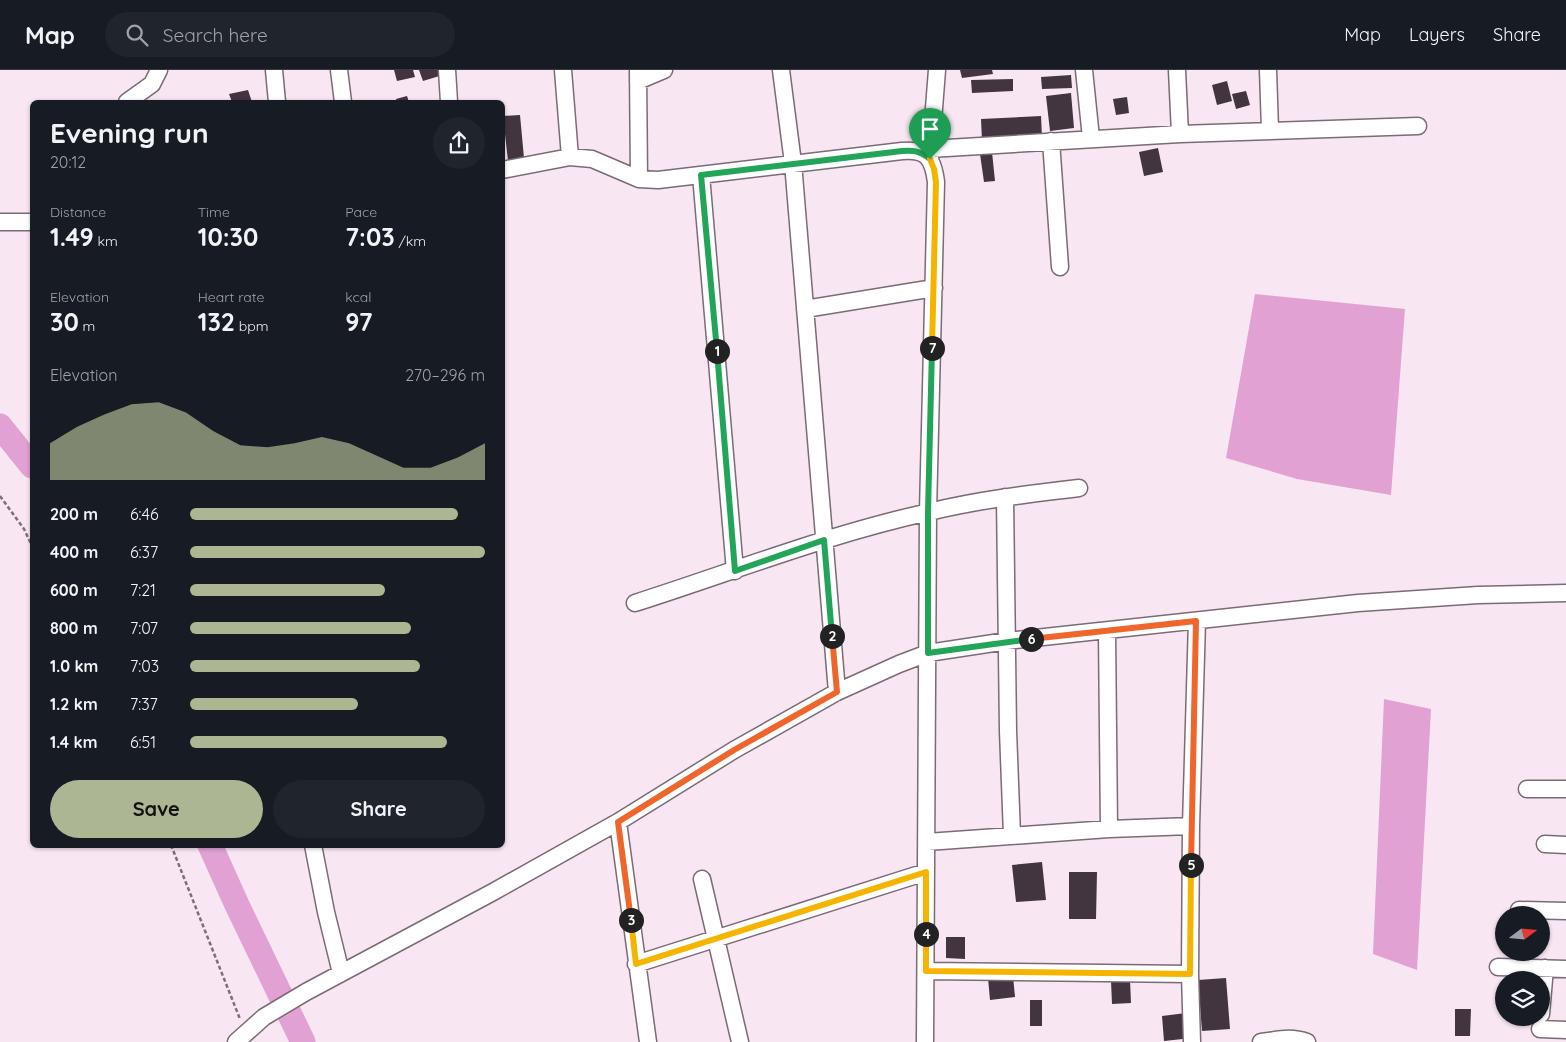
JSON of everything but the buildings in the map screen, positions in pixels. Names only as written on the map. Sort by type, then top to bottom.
[{"type":"street","points":[[130,100],[152,84],[159,70]]},
{"type":"street","points":[[274,70],[277,100]]},
{"type":"street","points":[[339,70],[343,100]]},
{"type":"street","points":[[446,70],[449,100]]},
{"type":"street","points":[[563,70],[570,157]]},
{"type":"street","points":[[640,179],[638,76],[664,70]]},
{"type":"street","points":[[781,70],[793,163],[837,692]]},
{"type":"street","points":[[925,1042],[928,512],[936,182],[930,154],[938,70]]},
{"type":"street","points":[[1084,70],[1091,138]]},
{"type":"street","points":[[1177,70],[1180,134]]},
{"type":"street","points":[[1268,70],[1270,130]]},
{"type":"street","points":[[505,169],[570,157],[592,159],[640,179],[658,180],[914,150],[930,154],[1091,138],[1418,126]]},
{"type":"street","points":[[1051,141],[1060,267]]},
{"type":"street","points":[[701,175],[735,571]]},
{"type":"street","points":[[0,222],[30,222]]},
{"type":"street","points":[[805,308],[934,288]]},
{"type":"street","points":[[635,603],[824,540],[928,512],[1005,497],[1079,488]]},
{"type":"street","points":[[1005,497],[1012,836]]},
{"type":"street","points":[[241,1037],[264,1017],[306,992],[493,892],[618,822],[734,750],[837,692],[928,653],[1007,641],[1358,603],[1478,595],[1566,592]]},
{"type":"street","points":[[1192,1042],[1190,974],[1191,826],[1196,621]]},
{"type":"street","points":[[1107,631],[1109,828]]},
{"type":"street","points":[[1526,789],[1566,789]]},
{"type":"street","points":[[618,822],[648,1042]]},
{"type":"street","points":[[927,842],[1109,828],[1191,826]]},
{"type":"street","points":[[1545,844],[1566,845]]},
{"type":"street","points":[[314,848],[326,912],[341,973]]},
{"type":"street","points":[[636,964],[926,872]]},
{"type":"street","points":[[702,879],[740,1042]]},
{"type":"street","points":[[1550,910],[1566,910]]},
{"type":"street","points":[[1498,967],[1566,969]]},
{"type":"street","points":[[926,971],[1190,974]]},
{"type":"street","points":[[1540,1026],[1566,1030]]},
{"type":"street","points":[[1261,1042],[1296,1038],[1307,1042]]},
{"type":"path","points":[[0,496],[24,529],[30,542]]},
{"type":"path","points":[[172,848],[219,962],[241,1037]]},
{"type":"shaded area","points":[[1255,294],[1405,309],[1391,495],[1297,479],[1226,458]]},
{"type":"shaded area","points":[[1384,699],[1431,709],[1417,970],[1373,954]]},
{"type":"waterway","points":[[0,426],[30,464]]},
{"type":"waterway","points":[[211,848],[303,1042]]},
{"type":"route","points":[[914,150],[921,152],[930,159],[936,182],[928,512],[928,653],[1007,641],[1196,621],[1191,826],[1190,974],[926,971],[926,872],[636,964],[618,822],[734,750],[837,692],[824,540],[735,571],[701,175],[914,150]]}]
